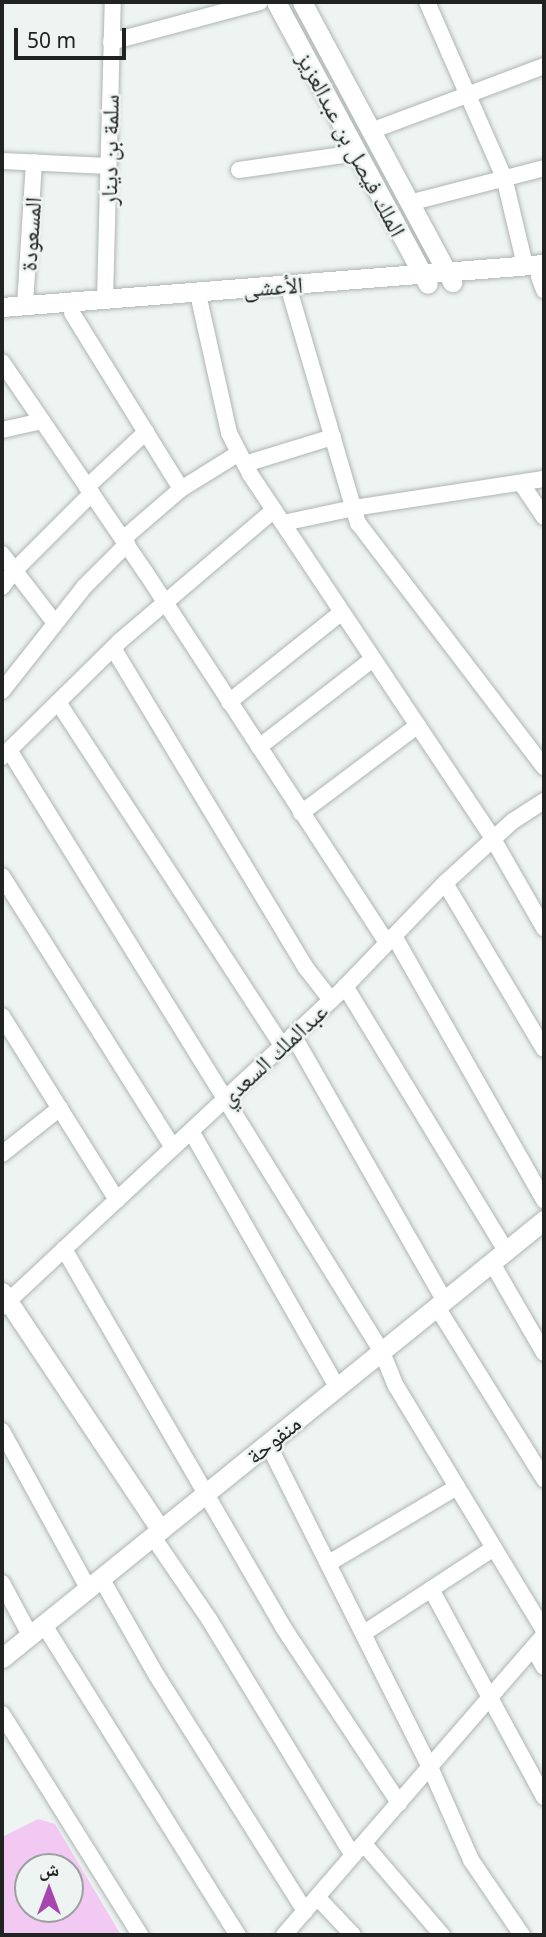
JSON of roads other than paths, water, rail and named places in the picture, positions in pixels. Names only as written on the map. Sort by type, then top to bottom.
[{"type":"street","name":"سلمة بن دينار","points":[[105,299],[113,2]]},
{"type":"street","points":[[111,42],[260,2]]},
{"type":"street","name":"الملك فيصل بن عبدالعزيز","points":[[276,2],[425,280]]},
{"type":"street","name":"الملك فيصل بن عبدالعزيز","points":[[302,2],[450,278]]},
{"type":"street","points":[[427,2],[504,177],[539,275]]},
{"type":"street","points":[[372,131],[544,66]]},
{"type":"street","points":[[239,170],[357,153]]},
{"type":"street","points":[[2,160],[108,166]]},
{"type":"street","name":"المسعودة","points":[[25,305],[34,162]]},
{"type":"street","points":[[409,203],[544,168]]},
{"type":"street","name":"الأعشى","points":[[2,307],[450,278],[539,275]]},
{"type":"street","name":"الأعشى","points":[[2,319],[290,296],[425,280]]},
{"type":"street","points":[[290,296],[358,523],[544,767]]},
{"type":"street","points":[[200,303],[229,433],[242,458],[494,839],[544,928]]},
{"type":"street","points":[[72,313],[181,489]]},
{"type":"street","points":[[2,362],[125,541],[301,813],[391,939],[544,1200]]},
{"type":"street","points":[[2,430],[42,421]]},
{"type":"street","points":[[2,587],[14,570],[146,432]]},
{"type":"street","points":[[2,691],[84,587],[125,541],[181,489],[242,458],[333,437]]},
{"type":"street","points":[[284,1935],[544,1632],[396,1386],[382,1352],[226,1098],[5,754],[113,648],[278,516],[354,508],[544,479]]},
{"type":"street","points":[[521,483],[544,517]]},
{"type":"street","points":[[2,554],[55,623]]},
{"type":"street","points":[[229,702],[342,612]]},
{"type":"street","points":[[113,648],[306,968],[331,1000]]},
{"type":"street","points":[[259,747],[373,659]]},
{"type":"street","points":[[58,702],[288,1041],[544,1479]]},
{"type":"street","points":[[301,813],[418,726]]},
{"type":"street","name":"عبدالملك السعدي","points":[[4,1301],[64,1249],[288,1041],[445,883],[494,839],[544,801]]},
{"type":"street","points":[[2,876],[173,1148]]},
{"type":"street","points":[[445,883],[544,1049]]},
{"type":"street","points":[[345,986],[499,1257],[544,1353]]},
{"type":"street","points":[[2,1016],[117,1200]]},
{"type":"street","points":[[2,1154],[60,1108]]},
{"type":"street","points":[[191,1131],[337,1387]]},
{"type":"street","name":"منفوحة","points":[[2,1658],[544,1220]]},
{"type":"street","points":[[64,1249],[283,1627],[399,1803]]},
{"type":"street","points":[[4,1301],[157,1533],[209,1619],[358,1850],[442,1935]]},
{"type":"street","points":[[2,1431],[95,1583],[306,1911]]},
{"type":"street","points":[[268,1444],[430,1767],[471,1860],[522,1935]]},
{"type":"street","points":[[329,1563],[457,1487]]},
{"type":"street","points":[[364,1633],[494,1548]]},
{"type":"street","points":[[2,1583],[37,1630],[237,1935]]},
{"type":"street","points":[[431,1589],[488,1699],[544,1797]]},
{"type":"street","points":[[533,1648],[544,1667]]},
{"type":"street","points":[[2,1714],[140,1935]]},
{"type":"street","points":[[317,1897],[353,1935]]}]
